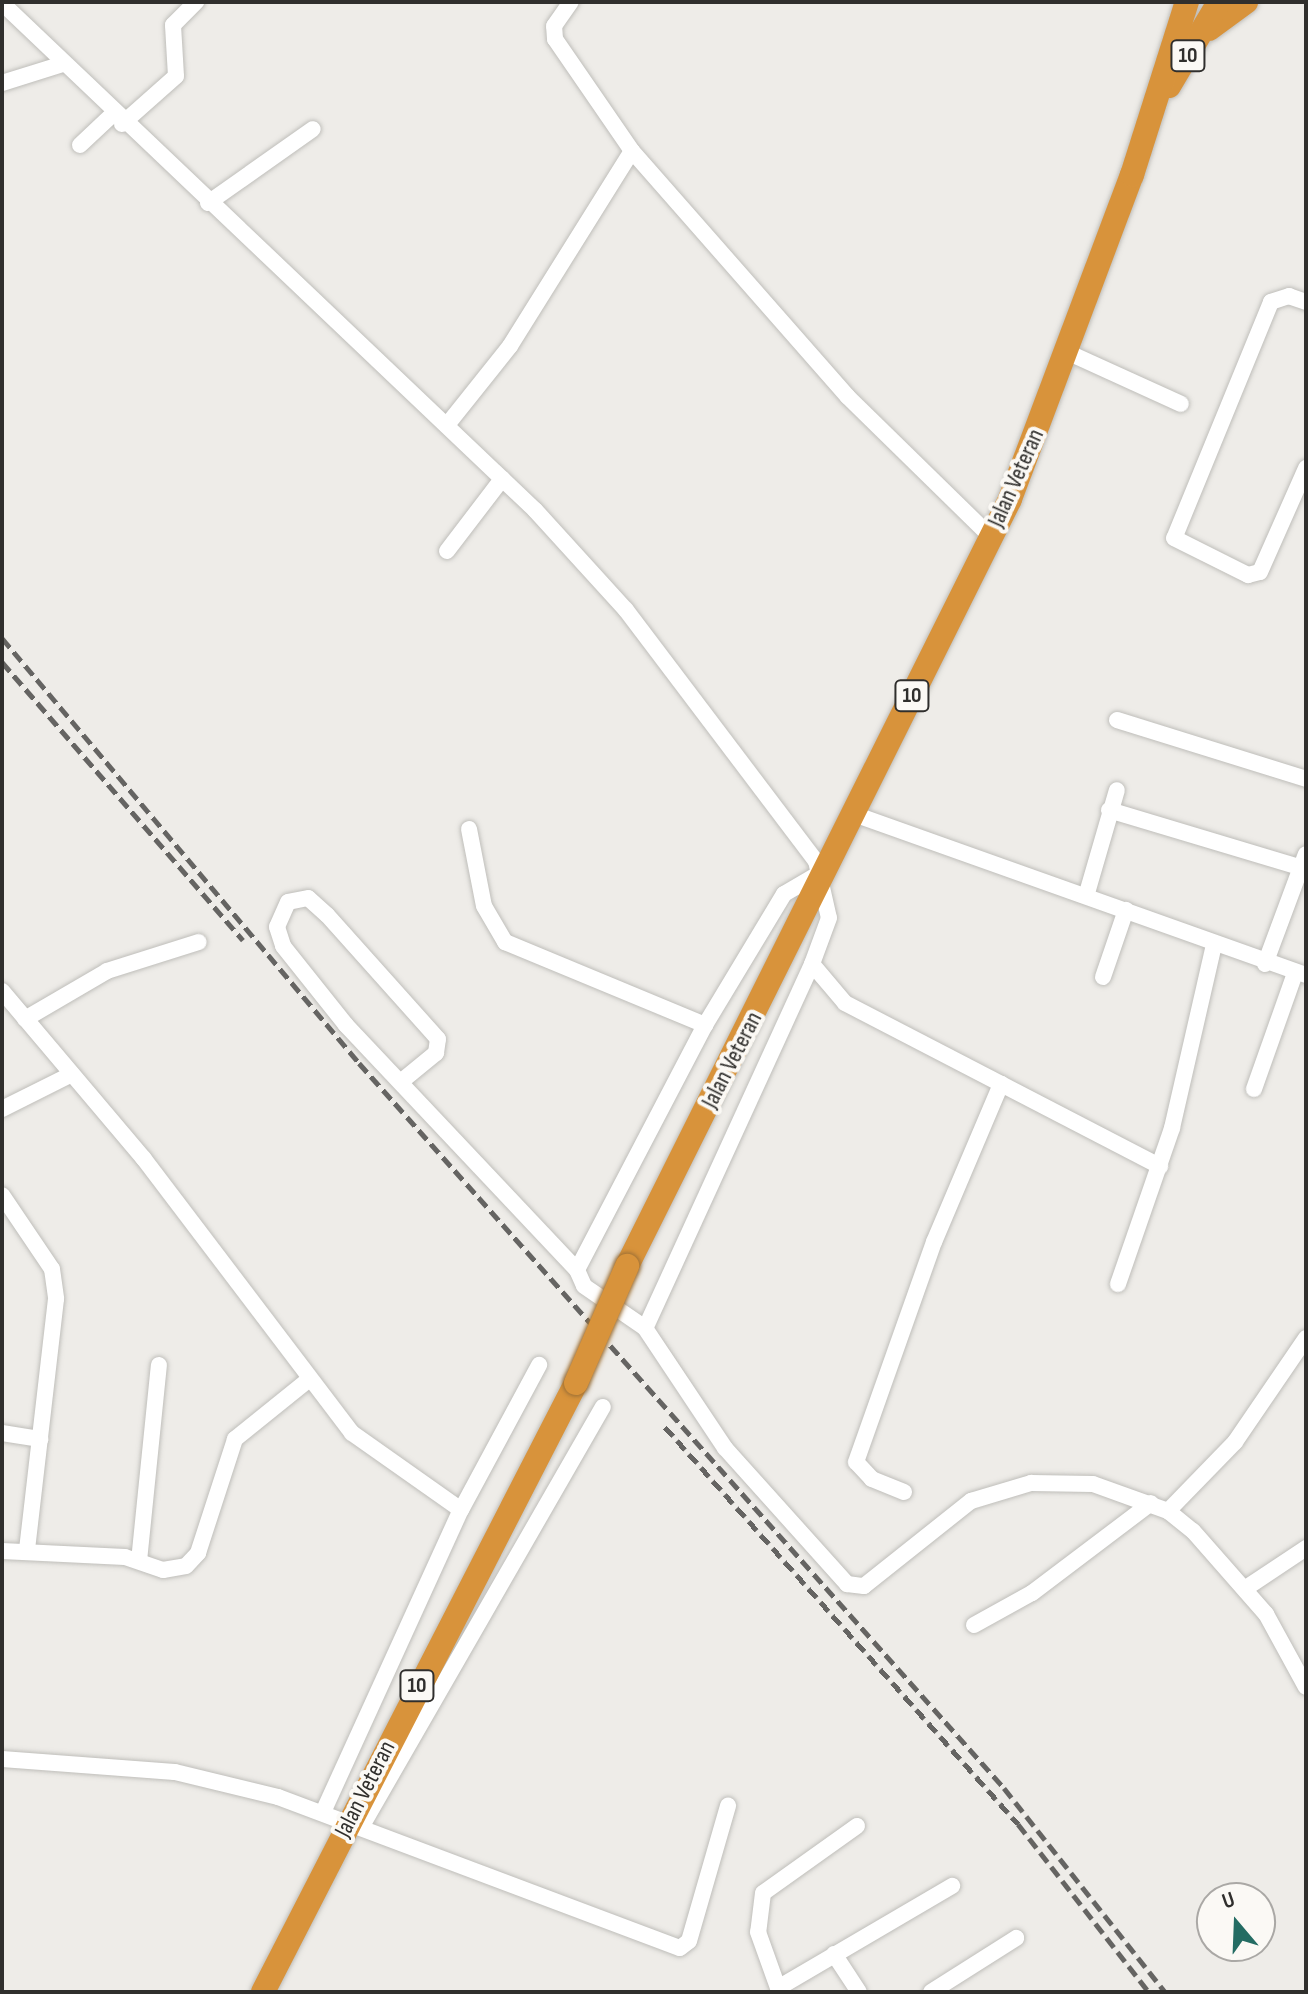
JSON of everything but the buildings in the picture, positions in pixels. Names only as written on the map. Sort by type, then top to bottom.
[{"type":"highway","name":"Jalan Veteran","points":[[263,1992],[355,1822],[576,1383],[627,1266],[748,1032],[820,873],[990,536],[1067,352],[1154,108],[1187,2]]},
{"type":"highway","name":"Jalan Veteran","points":[[1154,108],[1219,2]]},
{"type":"highway","points":[[1199,36],[1246,2]]},
{"type":"street","points":[[80,145],[176,76],[173,25],[196,2]]},
{"type":"street","points":[[571,2],[554,26],[555,39],[632,151],[848,397],[990,536]]},
{"type":"street","points":[[2,3],[117,119],[447,425],[626,610],[820,873],[829,918],[812,964],[645,1328]]},
{"type":"street","points":[[2,83],[63,64]]},
{"type":"street","points":[[208,203],[313,129]]},
{"type":"street","points":[[447,425],[510,346],[632,151]]},
{"type":"street","points":[[1306,302],[1289,296],[1271,302],[1174,538],[1248,575],[1260,572],[1306,468]]},
{"type":"street","points":[[1067,352],[1181,404]]},
{"type":"street","points":[[447,551],[502,479]]},
{"type":"street","points":[[1117,720],[1306,779]]},
{"type":"street","points":[[1087,893],[1117,790]]},
{"type":"street","points":[[1109,810],[1302,860],[1265,964]]},
{"type":"street","points":[[851,813],[1087,893],[1265,964],[1300,974],[1254,1089]]},
{"type":"street","points":[[469,829],[484,906],[505,942],[705,1025]]},
{"type":"street","points":[[577,1270],[705,1025],[784,894],[820,873]]},
{"type":"street","points":[[403,1080],[436,1053],[438,1039],[327,915],[308,898],[288,902],[277,927],[283,946],[346,1025],[403,1080],[453,1142],[577,1270],[584,1286],[645,1328],[725,1448],[847,1584],[864,1586],[949,1514],[1007,1487],[1079,1482],[1168,1511],[1246,1588],[1306,1687]]},
{"type":"street","points":[[1103,977],[1126,910]]},
{"type":"street","points":[[29,1016],[91,979],[199,942]]},
{"type":"street","points":[[1118,1284],[1160,1166],[1214,944]]},
{"type":"street","points":[[812,964],[845,1003],[1160,1166]]},
{"type":"street","points":[[2,991],[29,1016],[308,1380],[374,1455],[461,1510]]},
{"type":"street","points":[[2,1109],[72,1074]]},
{"type":"street","points":[[904,1492],[872,1479],[856,1462],[934,1242],[1001,1084]]},
{"type":"street","points":[[2,1195],[52,1269],[58,1328],[27,1551]]},
{"type":"street","points":[[1168,1511],[1235,1442],[1306,1338]]},
{"type":"street","points":[[139,1561],[159,1365]]},
{"type":"street","points":[[324,1810],[461,1510],[539,1365]]},
{"type":"street","points":[[2,1551],[139,1561],[175,1571],[192,1560],[235,1439],[308,1380]]},
{"type":"street","points":[[355,1822],[603,1407]]},
{"type":"street","points":[[2,1433],[41,1439]]},
{"type":"street","points":[[974,1625],[1032,1593],[1151,1503]]},
{"type":"street","points":[[1246,1588],[1306,1548]]},
{"type":"street","points":[[2,1759],[175,1772],[324,1810],[541,1900],[680,1948],[689,1941],[728,1806]]},
{"type":"street","points":[[857,1826],[763,1893],[758,1932],[779,1990],[834,1954],[952,1886]]},
{"type":"street","points":[[931,1992],[1016,1938]]},
{"type":"street","points":[[834,1954],[859,1992]]},
{"type":"railway","points":[[2,638],[359,1063],[1004,1788],[1165,1992]]},
{"type":"railway","points":[[2,662],[243,940]]},
{"type":"railway","points":[[665,1427],[1018,1824],[1149,1992]]}]
